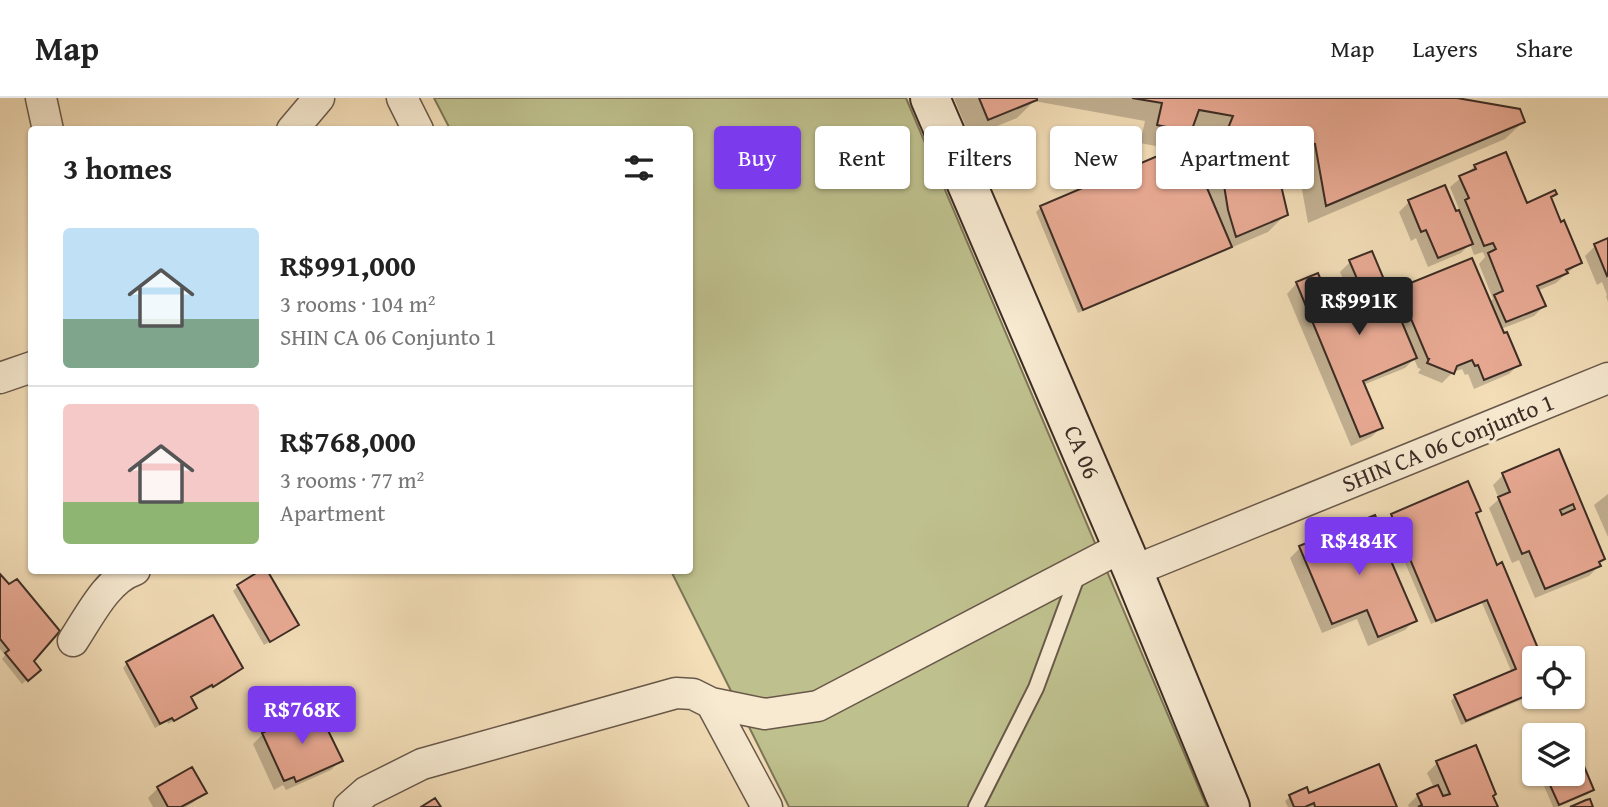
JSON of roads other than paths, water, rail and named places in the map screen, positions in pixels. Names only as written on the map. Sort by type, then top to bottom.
[{"type":"street","points":[[41,98],[47,126]]},
{"type":"street","points":[[295,126],[319,98]]},
{"type":"street","points":[[402,98],[416,126]]},
{"type":"street","name":"CA 06","points":[[930,98],[1128,559],[1230,807]]},
{"type":"street","points":[[0,379],[28,368]]},
{"type":"street","name":"SHIN CA 06 Conjunto 1","points":[[349,807],[366,792],[422,764],[676,693],[694,694],[711,703],[765,714],[818,706],[1079,569],[1128,559],[1608,378]]},
{"type":"street","points":[[72,641],[113,583],[125,574]]},
{"type":"street","points":[[711,703],[766,807]]},
{"type":"lane","points":[[976,807],[1037,688],[1079,569]]}]
